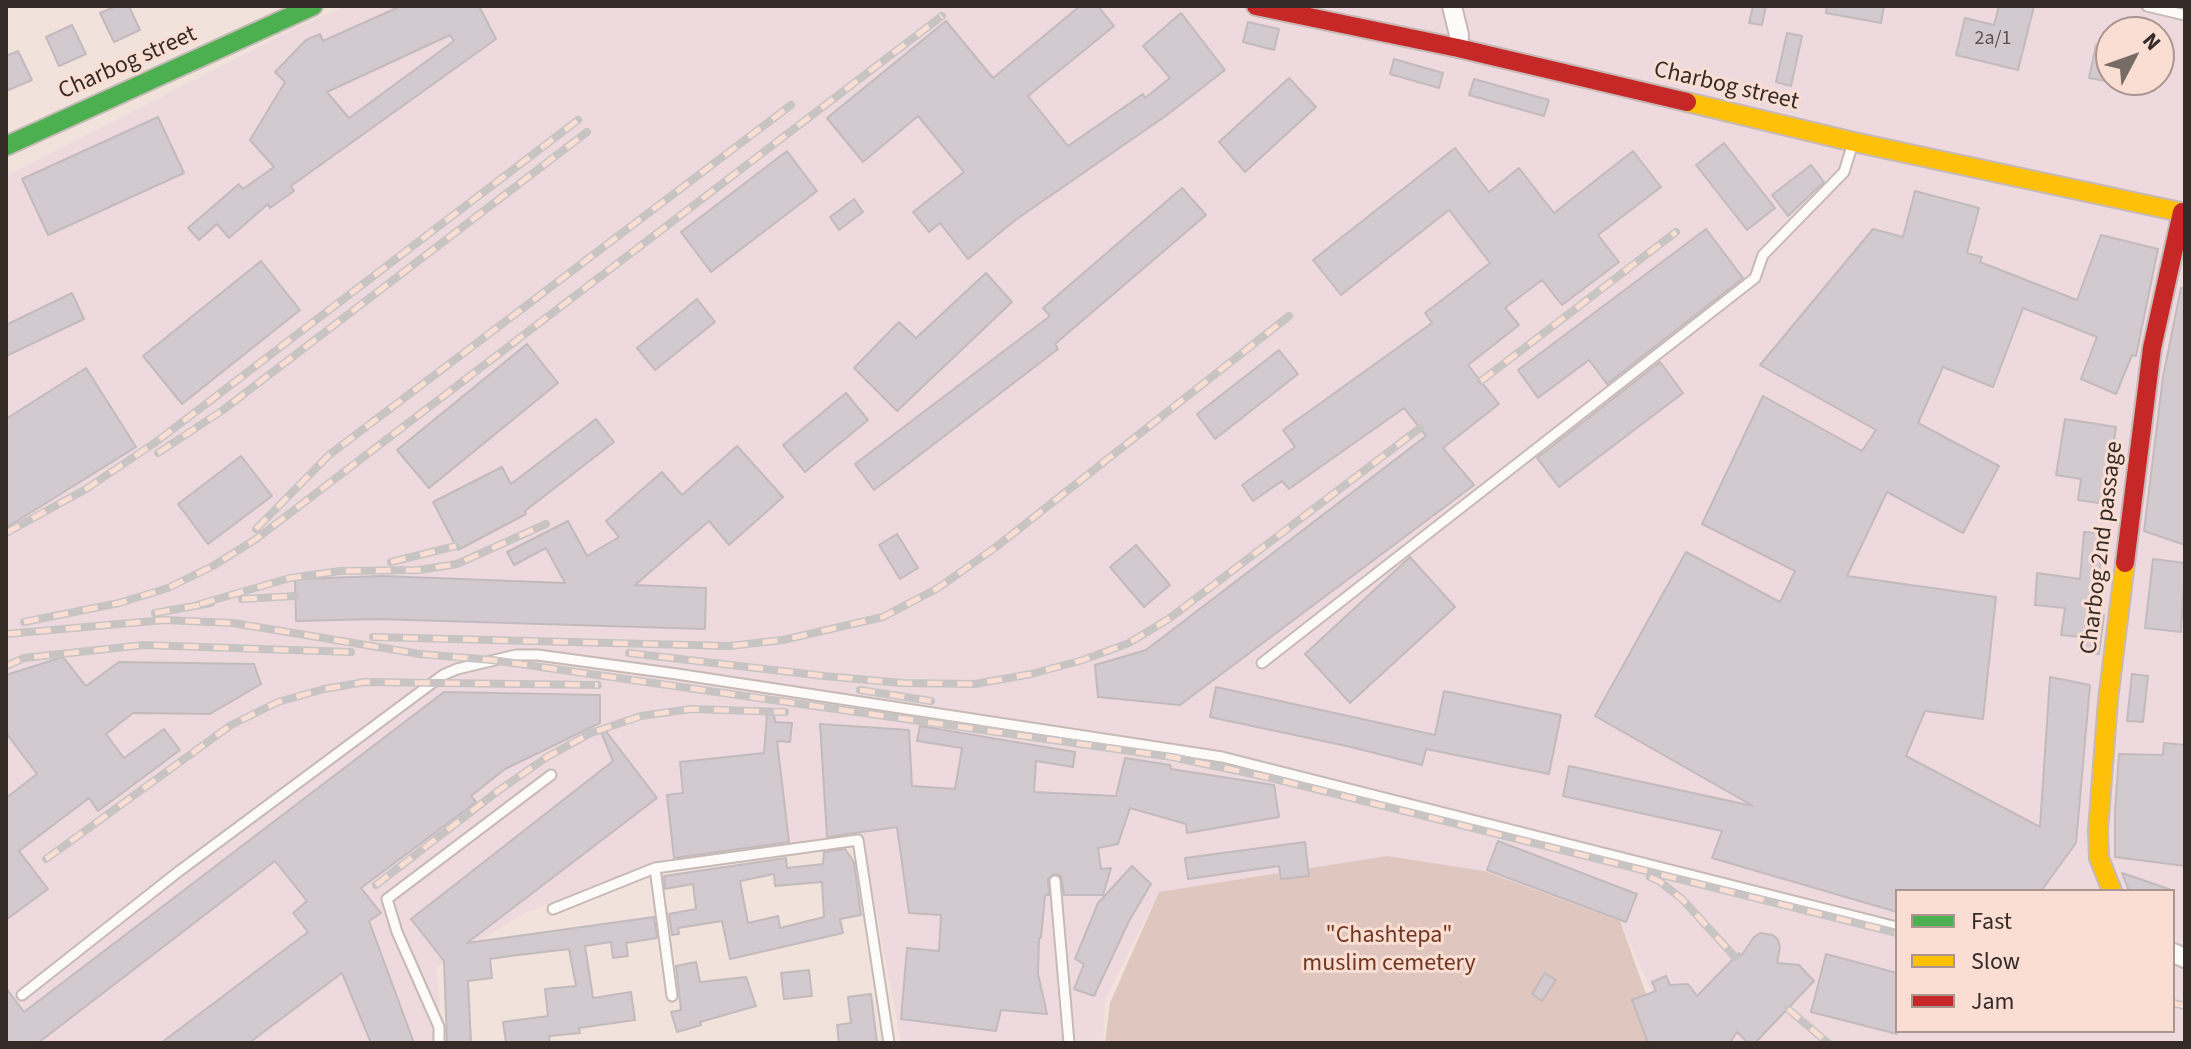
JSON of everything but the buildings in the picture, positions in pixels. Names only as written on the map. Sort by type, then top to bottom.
[{"type":"street","name":"Charbog street","points":[[6,146],[313,6]]},
{"type":"street","name":"Charbog street","points":[[1256,6],[1458,48],[1854,142],[2184,208]]},
{"type":"street","points":[[1452,6],[1459,35],[1458,48]]},
{"type":"street","name":"Charbog 2nd passage","points":[[2111,889],[2099,858],[2098,830],[2108,700],[2152,348],[2184,208]]},
{"type":"lane","points":[[2147,6],[2185,15]]},
{"type":"lane","points":[[1262,663],[1755,278],[1763,255],[1844,172],[1854,142]]},
{"type":"lane","points":[[22,995],[178,872],[443,675],[516,655],[538,655],[677,674],[1222,757],[1895,926]]},
{"type":"lane","points":[[439,1043],[439,1027],[397,932],[387,899],[551,775]]},
{"type":"lane","points":[[553,909],[655,868],[858,840],[889,1043]]},
{"type":"lane","points":[[655,868],[672,996]]},
{"type":"lane","points":[[1055,881],[1069,1043]]},
{"type":"shaded area","points":[[345,6],[2185,6],[2185,1043],[1675,1043],[1620,921],[1484,871],[1159,892],[1105,1000],[1103,1043],[901,1043],[864,847],[675,856],[525,913],[437,967],[442,1043],[6,1043],[6,176],[300,26]]},
{"type":"green space","name":"\"Chashtepa\" muslim cemetery","points":[[1387,856],[1484,871],[1620,921],[1645,991],[1670,1043],[1105,1043],[1110,1003],[1159,892]]},
{"type":"railway","points":[[24,622],[119,603],[168,588],[213,566],[256,539],[942,16]]},
{"type":"railway","points":[[256,529],[329,455],[791,105]]},
{"type":"railway","points":[[6,533],[86,489],[156,442],[578,120]]},
{"type":"railway","points":[[158,453],[223,410],[587,132]]},
{"type":"railway","points":[[1481,381],[1676,232]]},
{"type":"railway","points":[[373,637],[729,646],[783,640],[883,617],[938,588],[996,547],[1289,316]]},
{"type":"railway","points":[[629,653],[902,683],[975,684],[1083,660],[1129,643],[1170,618],[1420,428]]},
{"type":"railway","points":[[200,604],[290,578],[340,571],[419,570],[457,564],[546,524]]},
{"type":"railway","points":[[391,562],[456,546]]},
{"type":"railway","points":[[242,599],[295,596]]},
{"type":"railway","points":[[155,613],[211,603]]},
{"type":"railway","points":[[6,634],[165,620],[233,623],[420,654],[492,660],[1172,757],[1267,777],[1895,933]]},
{"type":"railway","points":[[6,666],[24,658],[143,645],[351,652]]},
{"type":"railway","points":[[46,859],[231,725],[278,702],[365,682],[598,685]]},
{"type":"railway","points":[[860,690],[931,701]]},
{"type":"railway","points":[[376,885],[498,791],[547,757],[591,733],[641,716],[691,709],[785,712]]},
{"type":"railway","points":[[1650,877],[1682,899],[1735,957]]},
{"type":"railway","points":[[2175,1004],[2185,1006]]},
{"type":"railway","points":[[1788,1009],[1828,1043]]},
{"type":"traffic: fast","points":[[6,146],[313,6]]},
{"type":"traffic: slow","points":[[1687,102],[1854,142],[2185,213]]},
{"type":"traffic: slow","points":[[2111,889],[2099,858],[2098,830],[2108,700],[2125,563]]},
{"type":"traffic: jam","points":[[1256,6],[1458,48],[1687,102]]},
{"type":"traffic: jam","points":[[2125,563],[2152,348],[2182,212]]}]
